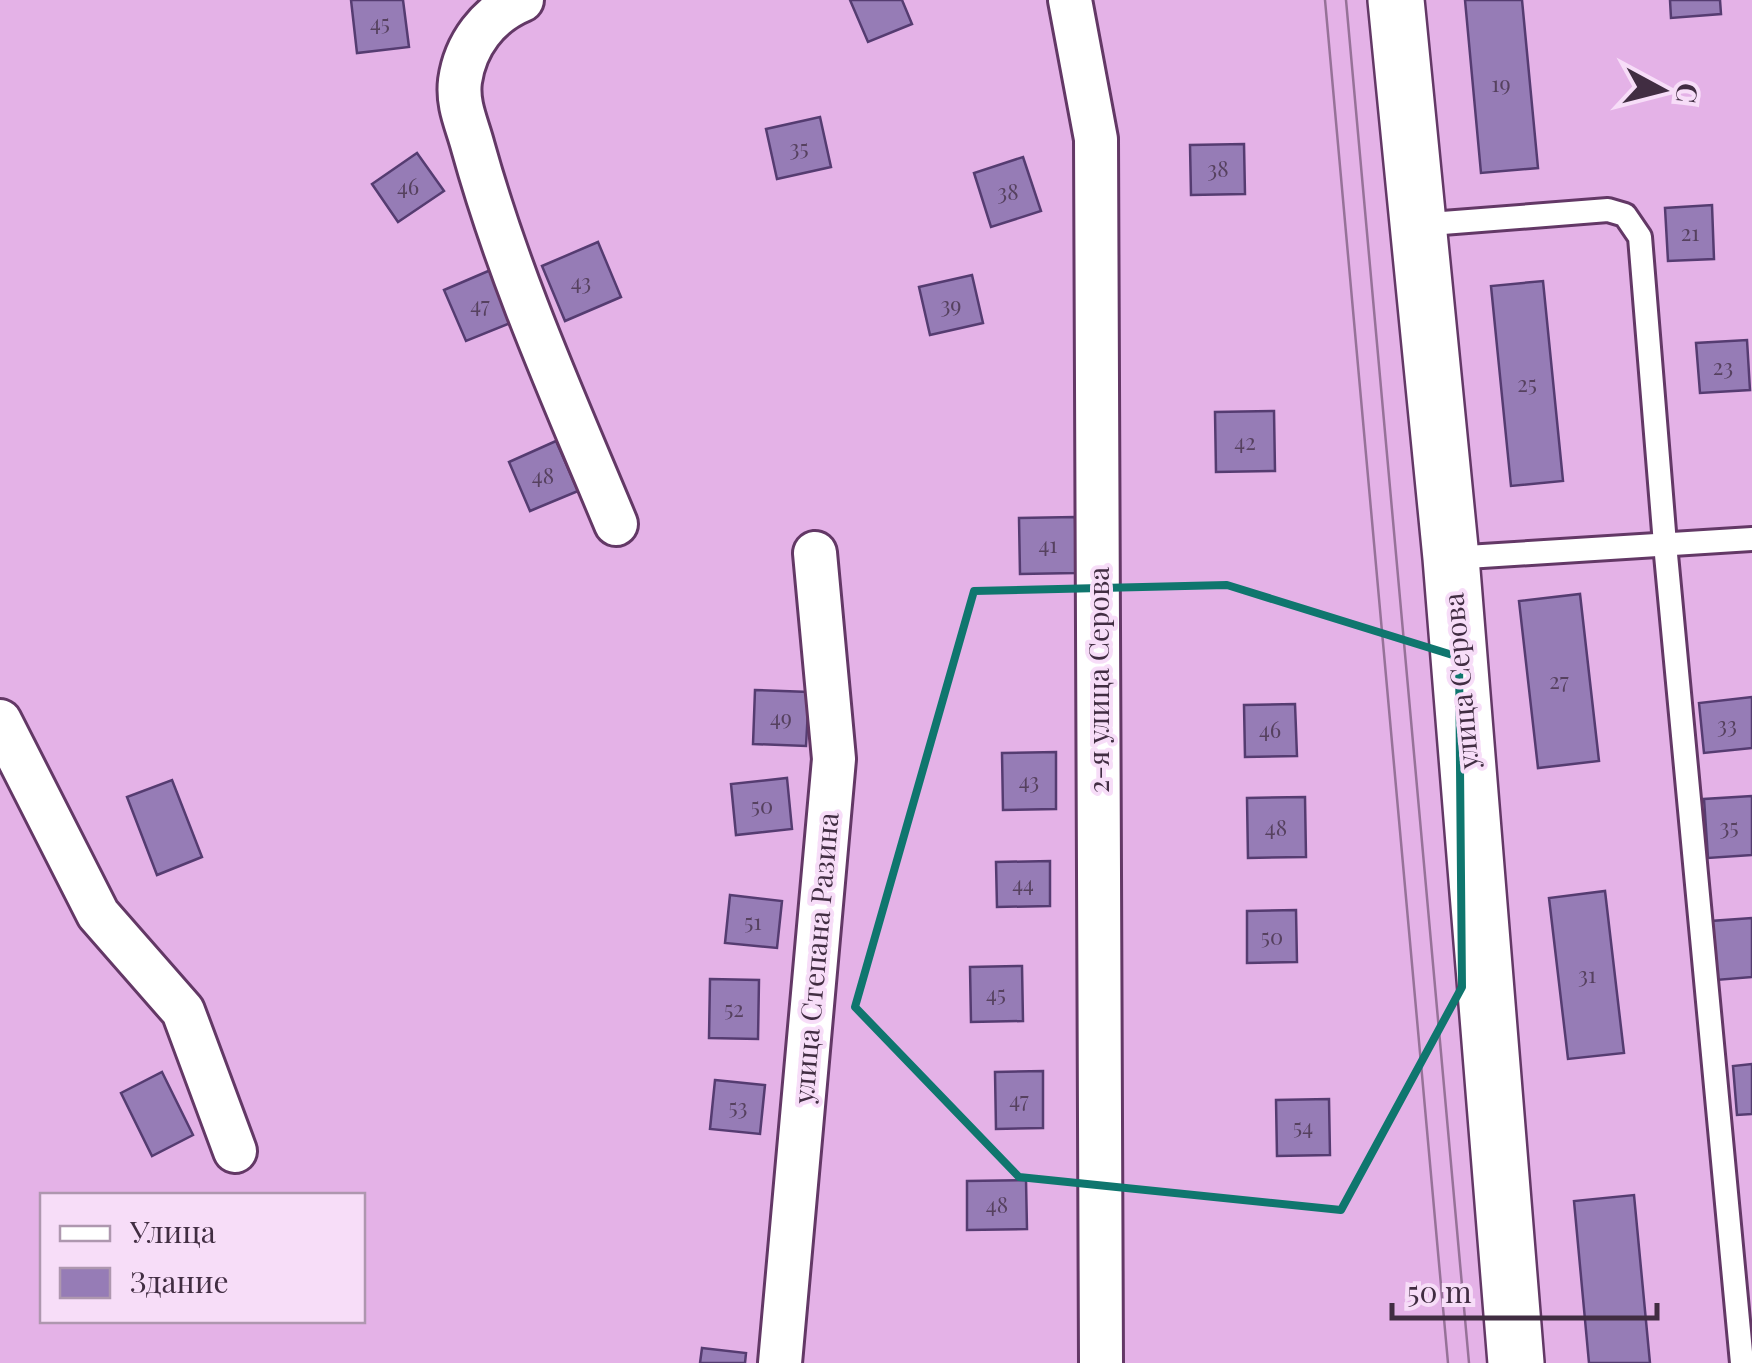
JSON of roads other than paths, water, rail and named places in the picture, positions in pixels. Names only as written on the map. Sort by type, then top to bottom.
[{"type":"main road","name":"улица Серова","points":[[1396,0],[1451,558],[1516,1363]]},
{"type":"street","points":[[522,0],[492,18],[476,38],[464,63],[460,107],[506,260],[616,524]]},
{"type":"street","name":"2-я улица Серова","points":[[1070,0],[1092,103],[1096,156],[1101,1363]]},
{"type":"street","name":"улица Степана Разина","points":[[780,1363],[834,760],[815,553]]},
{"type":"street","points":[[0,721],[98,914],[183,1011],[235,1151]]},
{"type":"lane","points":[[1416,224],[1608,210],[1625,215],[1640,237],[1664,544],[1742,1363]]},
{"type":"lane","points":[[1451,558],[1752,539]]},
{"type":"tram line","points":[[1325,0],[1448,1363]]},
{"type":"tram line","points":[[1346,0],[1469,1363]]}]
